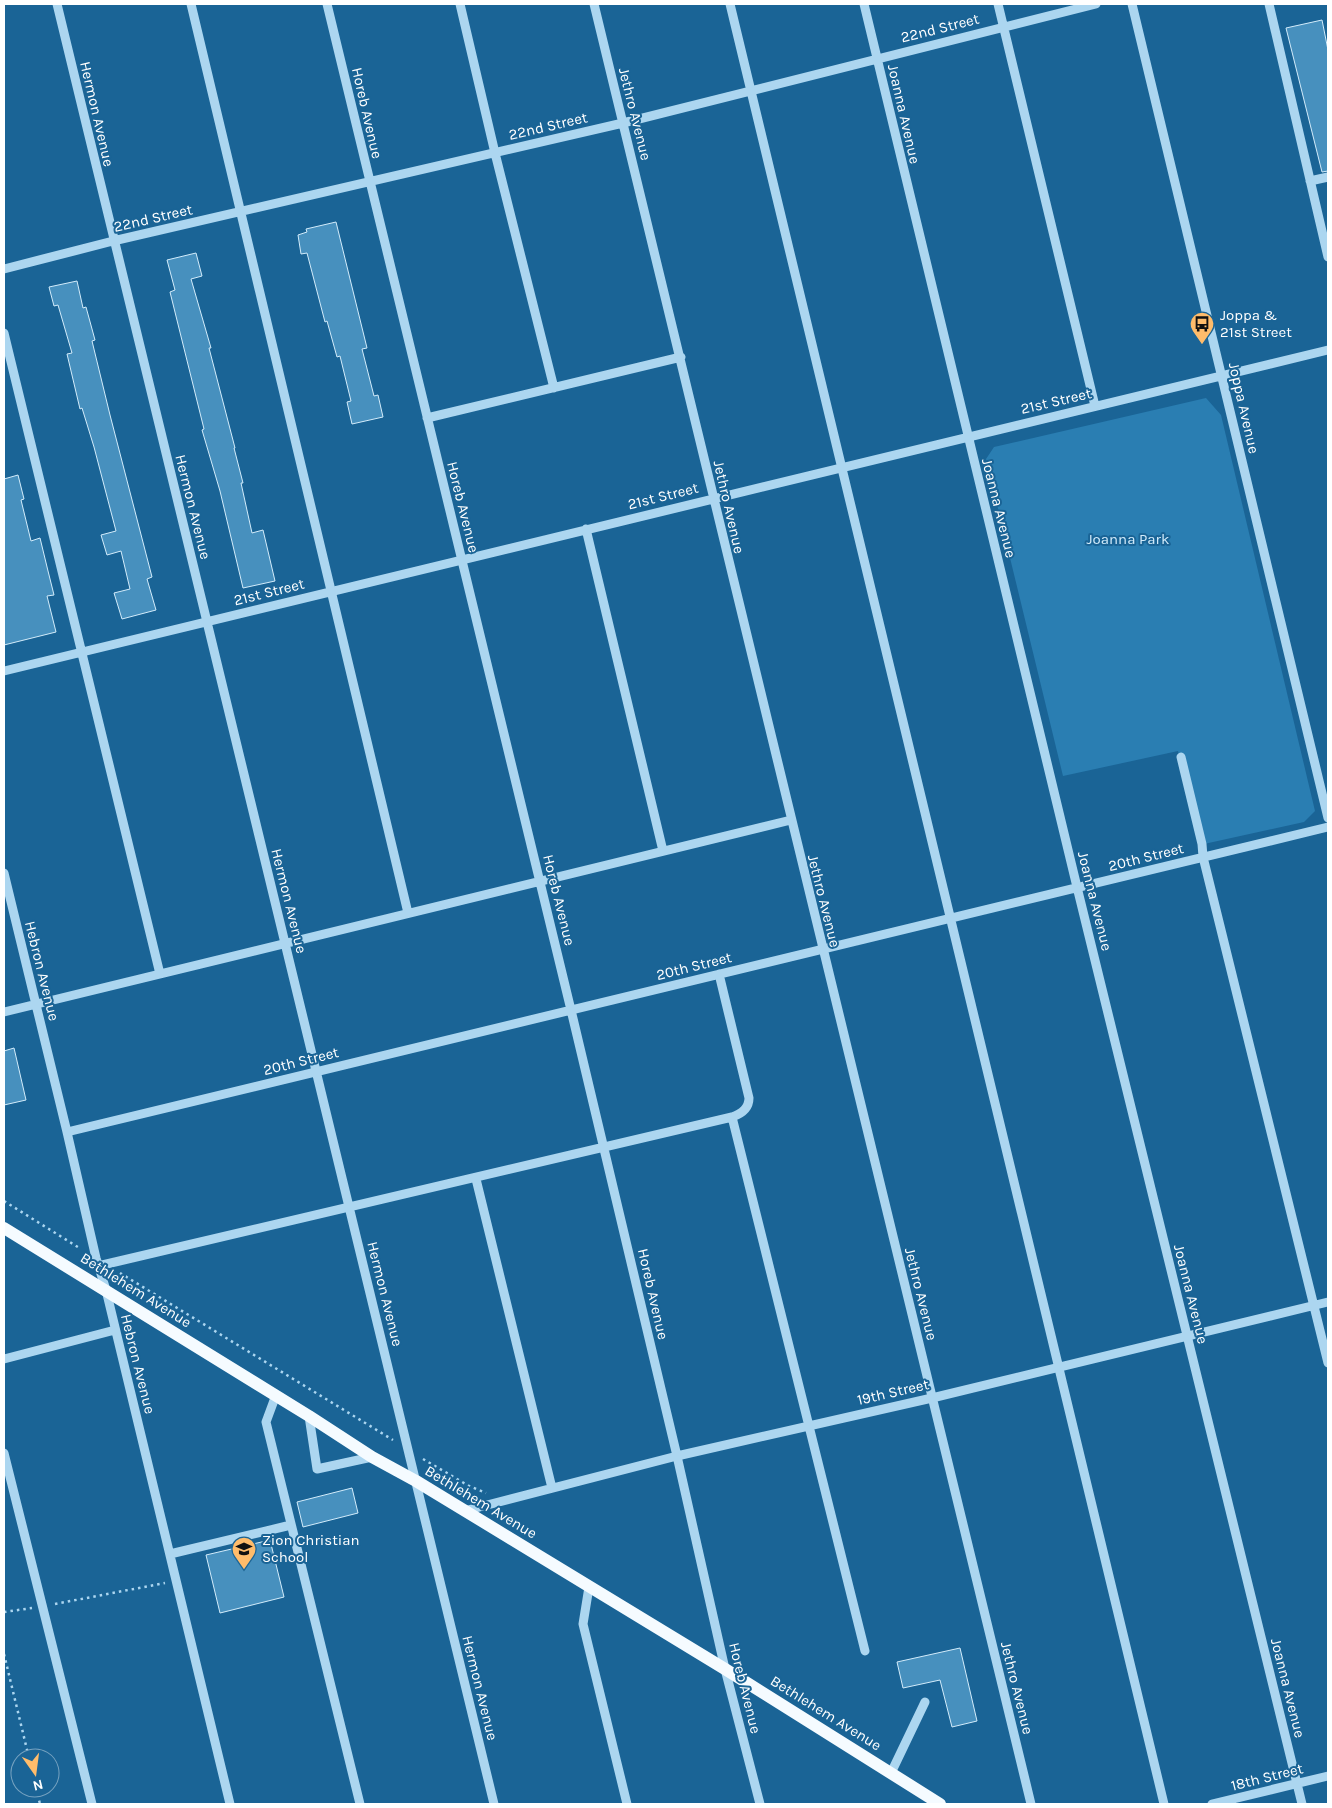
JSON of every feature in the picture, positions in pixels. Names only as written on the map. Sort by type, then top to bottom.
[{"type":"main road","name":"Bethlehem Avenue","points":[[4,1228],[310,1416],[372,1457],[416,1481],[589,1586],[940,1804]]},
{"type":"street","name":"Hermon Avenue","points":[[57,4],[494,1804]]},
{"type":"street","points":[[191,4],[408,913]]},
{"type":"street","name":"Horeb Avenue","points":[[327,4],[540,881],[726,1670],[760,1804]]},
{"type":"street","points":[[460,4],[554,388]]},
{"type":"street","name":"Jethro Avenue","points":[[594,4],[1031,1804]]},
{"type":"street","points":[[730,4],[1164,1804]]},
{"type":"street","name":"Joanna Avenue","points":[[864,4],[1077,887],[1302,1804]]},
{"type":"street","points":[[998,4],[1095,406]]},
{"type":"street","name":"22nd Street","points":[[4,269],[113,241],[623,123],[1096,4]]},
{"type":"street","name":"Joppa Avenue","points":[[1132,4],[1328,818]]},
{"type":"street","points":[[1269,4],[1328,257]]},
{"type":"street","points":[[1310,181],[1328,176]]},
{"type":"street","points":[[4,333],[160,974]]},
{"type":"street","name":"21st Street","points":[[4,671],[1328,350]]},
{"type":"street","points":[[427,418],[681,357]]},
{"type":"street","points":[[586,529],[663,851]]},
{"type":"street","points":[[1181,757],[1202,844],[1203,857],[1328,1363]]},
{"type":"street","points":[[4,1012],[791,820]]},
{"type":"street","name":"20th Street","points":[[67,1132],[1328,827]]},
{"type":"street","name":"Hebron Avenue","points":[[4,873],[230,1804]]},
{"type":"street","points":[[100,1263],[350,1208],[732,1118],[741,1114],[749,1104],[749,1098],[719,974]]},
{"type":"street","points":[[732,1118],[865,1651]]},
{"type":"street","points":[[476,1178],[552,1488]]},
{"type":"street","name":"19th Street","points":[[464,1511],[677,1456],[932,1398],[1328,1302]]},
{"type":"street","points":[[4,1359],[115,1330]]},
{"type":"street","points":[[276,1395],[266,1422],[360,1804]]},
{"type":"street","points":[[310,1416],[317,1469],[372,1457]]},
{"type":"street","points":[[4,1453],[92,1804]]},
{"type":"street","points":[[170,1554],[291,1525]]},
{"type":"street","points":[[589,1586],[583,1624],[627,1804]]},
{"type":"street","points":[[891,1773],[925,1702]]},
{"type":"street","name":"18th Street","points":[[1212,1804],[1328,1776]]},
{"type":"path","points":[[4,1201],[100,1263],[409,1451],[500,1502]]},
{"type":"path","points":[[4,1612],[177,1580]]},
{"type":"path","points":[[4,1654],[27,1748]]},
{"type":"green space","name":"Joanna Park","points":[[1206,398],[1221,415],[1315,811],[1304,822],[1204,844],[1178,751],[1063,776],[986,459],[994,447]]},
{"type":"building","points":[[1322,20],[1328,50],[1328,171],[1322,172],[1286,28]]},
{"type":"building","points":[[336,222],[367,348],[362,349],[374,396],[378,395],[383,417],[352,424],[347,402],[351,401],[340,356],[337,357],[327,321],[325,322],[307,253],[301,254],[298,235],[307,232],[306,229]]},
{"type":"building","points":[[196,253],[202,276],[191,279],[211,348],[209,348],[243,483],[241,483],[252,533],[263,530],[275,581],[243,588],[220,491],[202,430],[204,429],[170,292],[175,290],[167,260]]},
{"type":"building","points":[[77,281],[83,308],[86,307],[95,340],[92,341],[152,577],[147,579],[156,610],[122,619],[114,593],[130,589],[121,551],[107,555],[101,535],[116,531],[94,447],[82,408],[80,409],[67,354],[72,353],[58,305],[54,306],[49,287]]},
{"type":"building","points":[[18,475],[24,499],[21,500],[31,541],[40,538],[54,595],[47,596],[56,632],[4,645],[4,479]]},
{"type":"building","points":[[14,1048],[26,1100],[4,1105],[4,1051]]},
{"type":"building","points":[[352,1488],[358,1513],[303,1527],[297,1502]]},
{"type":"building","points":[[270,1540],[284,1597],[220,1613],[206,1555]]},
{"type":"building","points":[[960,1648],[977,1721],[952,1727],[940,1680],[903,1688],[897,1662]]},
{"type":"place","name":"Joppa & 21st Street","points":[[1202,345]]},
{"type":"place","name":"Zion Christian School","points":[[244,1570]]}]
